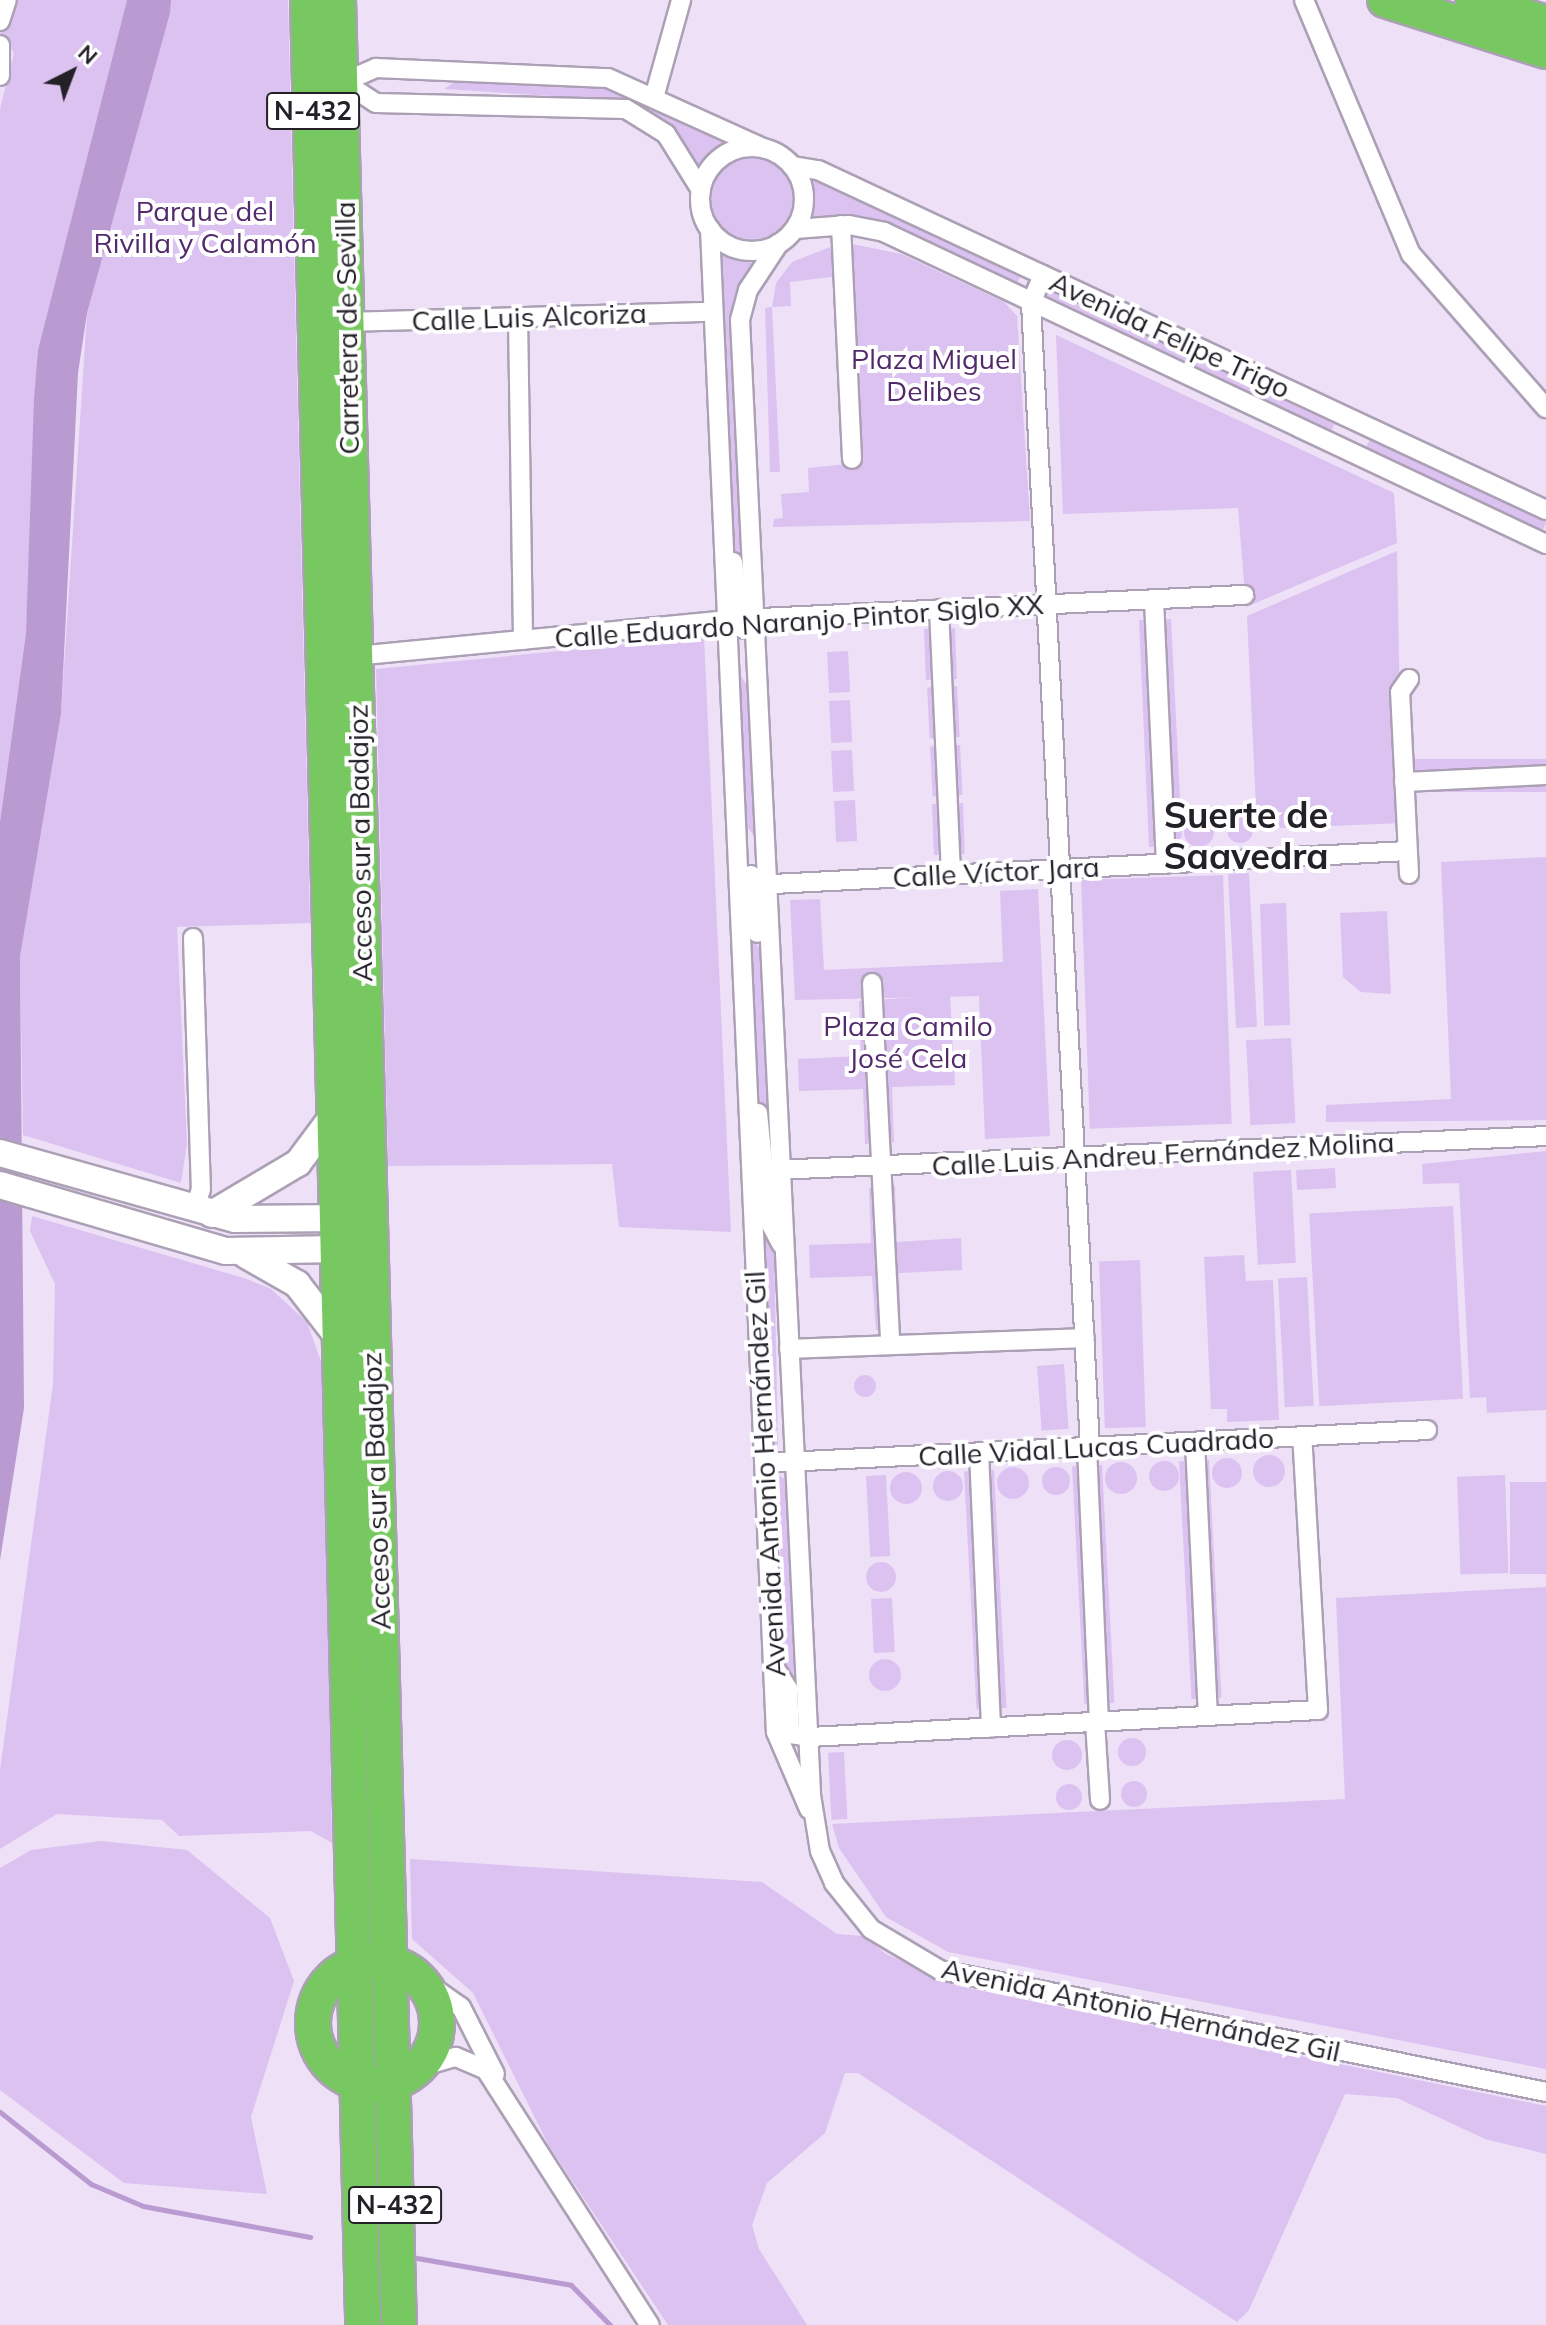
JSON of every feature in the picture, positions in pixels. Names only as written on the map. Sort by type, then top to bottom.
[{"type":"highway","name":"Carretera de Sevilla","points":[[338,0],[346,322],[340,659]]},
{"type":"highway","points":[[1385,0],[1546,51]]},
{"type":"highway","points":[[1473,0],[1546,23]]},
{"type":"highway","name":"Carretera de Sevilla","points":[[308,9],[340,659]]},
{"type":"highway","name":"Acceso sur a Badajoz","points":[[340,659],[336,1112],[355,1232],[342,1342],[387,1964]]},
{"type":"highway","name":"Acceso sur a Badajoz","points":[[340,659],[355,1232],[387,1964],[399,2325]]},
{"type":"highway","points":[[387,1964],[436,2023],[391,2079],[328,2065],[313,2028],[324,1990],[387,1964]]},
{"type":"highway","name":"Acceso sur a Badajoz","points":[[363,2325],[391,2079]]},
{"type":"main road","points":[[204,1212],[289,1171],[336,1112]]},
{"type":"main road","points":[[0,1153],[204,1212],[355,1232]]},
{"type":"main road","points":[[0,1185],[235,1251],[297,1284],[342,1342]]},
{"type":"main road","points":[[235,1251],[355,1232]]},
{"type":"street","points":[[0,21],[7,0]]},
{"type":"street","points":[[655,94],[681,0]]},
{"type":"street","points":[[1304,0],[1411,254],[1546,408]]},
{"type":"street","points":[[308,9],[340,81],[376,103],[617,106],[666,134],[701,190],[710,229],[744,250],[779,243],[795,229],[804,195],[792,166],[765,149],[655,94],[608,78],[376,68],[340,81],[322,111],[317,203]]},
{"type":"street","points":[[0,45],[0,76]]},
{"type":"street","points":[[340,46],[376,68]]},
{"type":"street","points":[[341,128],[376,103]]},
{"type":"street","points":[[701,190],[723,155],[765,149]]},
{"type":"street","name":"Avenida Felipe Trigo","points":[[792,166],[818,170],[1546,510]]},
{"type":"street","points":[[841,225],[852,459]]},
{"type":"street","name":"Avenida Felipe Trigo","points":[[795,229],[841,225],[884,232],[1546,544]]},
{"type":"street","name":"Avenida Antonio Hernández Gil","points":[[710,229],[722,550],[757,681],[749,1102],[784,1250],[813,1818]]},
{"type":"street","name":"Avenida Antonio Hernández Gil","points":[[779,243],[748,290],[740,320],[736,828],[768,948],[765,1463],[774,1666],[783,1732],[834,1883],[851,1908],[890,1945],[940,1970],[1546,2092]]},
{"type":"street","points":[[1043,275],[1031,303],[1085,1338],[1100,1800]]},
{"type":"street","name":"Calle Luis Alcoriza","points":[[346,322],[711,312]]},
{"type":"street","points":[[518,318],[523,640]]},
{"type":"street","points":[[1344,449],[1357,422]]},
{"type":"street","name":"Calle Eduardo Naranjo Pintor Siglo XX","points":[[340,659],[740,619],[1244,595]]},
{"type":"street","points":[[1154,600],[1166,864]]},
{"type":"street","points":[[939,609],[951,874]]},
{"type":"street","points":[[1409,679],[1400,692],[1409,874]]},
{"type":"street","points":[[1404,782],[1546,775]]},
{"type":"street","name":"Calle Víctor Jara","points":[[753,885],[1407,851]]},
{"type":"street","points":[[193,938],[204,1212]]},
{"type":"street","points":[[872,983],[890,1344]]},
{"type":"street","name":"Calle Luis Andreu Fernández Molina","points":[[766,1171],[1546,1136]]},
{"type":"street","points":[[789,1349],[1085,1338]]},
{"type":"street","name":"Calle Vidal Lucas Cuadrado","points":[[765,1463],[1427,1430]]},
{"type":"street","points":[[783,1732],[810,1737],[1318,1710],[1302,1436]]},
{"type":"street","points":[[1195,1442],[1208,1716]]},
{"type":"street","points":[[979,1452],[991,1728]]},
{"type":"street","points":[[387,1964],[461,2007],[507,2102]]},
{"type":"street","points":[[391,2079],[472,2059],[507,2102],[650,2325]]},
{"type":"green space","name":"Parque del Rivilla y Calamón","points":[[0,0],[127,0],[38,350],[26,633],[0,822],[0,109],[14,53],[0,33]]},
{"type":"green space","points":[[171,0],[288,0],[310,923],[177,927],[187,1143],[181,1183],[23,1135],[20,957],[61,714],[87,313]]},
{"type":"green space","points":[[458,80],[609,86],[728,140],[696,169],[669,125],[629,101],[444,89]]},
{"type":"green space","points":[[753,158],[769,161],[783,170],[792,184],[795,200],[792,216],[783,230],[769,239],[753,242],[737,239],[723,230],[714,216],[711,200],[714,184],[723,170],[737,161]]},
{"type":"green space","points":[[813,179],[1021,276],[1016,285],[867,219],[811,222]]},
{"type":"green space","name":"Plaza Miguel Delibes","points":[[843,242],[901,254],[1004,302],[1017,316],[1030,521],[773,527],[774,519],[783,518],[781,494],[809,492],[808,468],[848,464],[839,276],[790,282],[791,306],[772,307],[776,283],[792,262]]},
{"type":"green space","points":[[718,254],[753,263],[732,322],[742,564],[732,551]]},
{"type":"green space","points":[[1049,291],[1334,424],[1330,433],[1045,300]]},
{"type":"green space","points":[[772,307],[780,472],[770,472],[765,308]]},
{"type":"green space","points":[[1056,335],[1394,493],[1397,543],[1246,607],[1238,508],[1063,514]]},
{"type":"green space","points":[[1370,439],[1546,521],[1543,530],[1366,448]]},
{"type":"green space","points":[[1397,551],[1402,823],[1257,829],[1247,616]]},
{"type":"green space","points":[[1171,619],[1182,836],[1175,846],[1149,847],[1139,620]]},
{"type":"green space","points":[[955,628],[957,679],[926,680],[924,629]]},
{"type":"green space","points":[[704,637],[731,1232],[619,1227],[612,1164],[388,1166],[376,669]]},
{"type":"green space","points":[[848,651],[850,692],[829,693],[827,652]]},
{"type":"green space","points":[[737,670],[748,687],[755,837],[745,824]]},
{"type":"green space","points":[[957,686],[960,737],[930,739],[927,688]]},
{"type":"green space","points":[[850,700],[852,742],[831,743],[829,701]]},
{"type":"green space","points":[[960,745],[963,795],[933,797],[930,747]]},
{"type":"green space","points":[[852,750],[854,791],[833,792],[831,751]]},
{"type":"green space","points":[[1405,759],[1546,759],[1546,792],[1405,792]]},
{"type":"green space","points":[[855,800],[857,841],[836,842],[834,801]]},
{"type":"green space","points":[[963,803],[965,854],[934,855],[932,804]]},
{"type":"green space","points":[[1199,817],[1205,818],[1213,826],[1213,838],[1205,846],[1199,847],[1193,846],[1185,838],[1184,832],[1185,826],[1193,818]]},
{"type":"green space","points":[[1240,817],[1250,820],[1253,830],[1250,840],[1240,843],[1230,840],[1227,830],[1230,820]]},
{"type":"green space","points":[[1546,857],[1546,1120],[1326,1122],[1326,1105],[1451,1099],[1441,862]]},
{"type":"green space","points":[[1249,873],[1257,1027],[1236,1028],[1228,874]]},
{"type":"green space","points":[[1223,875],[1232,1124],[1090,1129],[1081,880]]},
{"type":"green space","points":[[1038,889],[1050,1136],[985,1139],[979,996],[795,1000],[790,900],[820,899],[824,970],[1003,962],[1000,891]]},
{"type":"green space","points":[[1286,903],[1290,1025],[1264,1026],[1260,904]]},
{"type":"green space","points":[[1387,911],[1391,994],[1361,992],[1343,977],[1340,913]]},
{"type":"green space","points":[[749,932],[760,949],[768,1115],[757,1100]]},
{"type":"green space","name":"Plaza Camilo José Cela","points":[[950,995],[955,1085],[892,1087],[894,1142],[865,1144],[863,1089],[799,1091],[798,1059],[861,1056],[859,1001]]},
{"type":"green space","points":[[1291,1038],[1295,1123],[1251,1125],[1246,1040]]},
{"type":"green space","points":[[1546,1151],[1546,1410],[1487,1413],[1486,1397],[1470,1398],[1459,1183],[1423,1184],[1422,1164]]},
{"type":"green space","points":[[1335,1168],[1336,1188],[1297,1190],[1296,1170]]},
{"type":"green space","points":[[1291,1170],[1296,1263],[1258,1265],[1253,1172]]},
{"type":"green space","points":[[895,1186],[897,1242],[961,1238],[962,1270],[899,1273],[901,1329],[876,1330],[872,1276],[810,1278],[809,1245],[871,1243],[869,1188]]},
{"type":"green space","points":[[1453,1206],[1463,1399],[1319,1406],[1309,1214]]},
{"type":"green space","points":[[32,1216],[247,1279],[271,1289],[307,1322],[323,1367],[332,1843],[311,1831],[179,1836],[162,1820],[57,1814],[0,1849],[0,1770],[53,1384],[55,1284],[30,1231]]},
{"type":"green space","points":[[763,1226],[774,1241],[778,1449],[773,1445]]},
{"type":"green space","points":[[1244,1255],[1246,1281],[1273,1280],[1279,1420],[1227,1422],[1227,1409],[1211,1409],[1204,1257]]},
{"type":"green space","points":[[1140,1260],[1146,1427],[1105,1428],[1099,1261]]},
{"type":"green space","points":[[1307,1277],[1314,1406],[1285,1407],[1278,1279]]},
{"type":"green space","points":[[1064,1364],[1069,1429],[1042,1431],[1037,1366]]},
{"type":"green space","points":[[865,1375],[873,1378],[876,1386],[873,1394],[865,1397],[857,1394],[854,1386],[857,1378]]},
{"type":"green space","points":[[1269,1455],[1280,1460],[1285,1471],[1280,1482],[1269,1487],[1258,1482],[1253,1471],[1258,1460]]},
{"type":"green space","points":[[1227,1458],[1233,1459],[1241,1467],[1241,1479],[1233,1487],[1227,1488],[1221,1487],[1213,1479],[1212,1473],[1213,1467],[1221,1459]]},
{"type":"green space","points":[[1209,1460],[1221,1698],[1191,1699],[1179,1462]]},
{"type":"green space","points":[[1164,1461],[1170,1462],[1178,1470],[1178,1482],[1170,1490],[1164,1491],[1158,1490],[1150,1482],[1149,1476],[1150,1470],[1158,1462]]},
{"type":"green space","points":[[1121,1462],[1132,1467],[1137,1478],[1132,1489],[1121,1494],[1110,1489],[1105,1478],[1110,1467]]},
{"type":"green space","points":[[1102,1465],[1114,1703],[1084,1704],[1072,1467]]},
{"type":"green space","points":[[1013,1467],[1024,1472],[1029,1483],[1024,1494],[1013,1499],[1002,1494],[997,1483],[1002,1472]]},
{"type":"green space","points":[[1056,1467],[1066,1471],[1070,1481],[1066,1491],[1056,1495],[1046,1491],[1042,1481],[1046,1471]]},
{"type":"green space","points":[[994,1470],[1006,1708],[976,1709],[964,1472]]},
{"type":"green space","points":[[948,1471],[958,1476],[963,1486],[958,1496],[948,1501],[938,1496],[933,1486],[938,1476]]},
{"type":"green space","points":[[906,1472],[917,1477],[922,1488],[917,1499],[906,1504],[895,1499],[890,1488],[895,1477]]},
{"type":"green space","points":[[778,1475],[785,1479],[795,1690],[784,1674]]},
{"type":"green space","points":[[886,1475],[890,1556],[870,1557],[866,1476]]},
{"type":"green space","points":[[1505,1475],[1508,1573],[1460,1575],[1457,1477]]},
{"type":"green space","points":[[1510,1482],[1546,1482],[1546,1574],[1510,1574]]},
{"type":"green space","points":[[881,1562],[892,1566],[896,1577],[892,1588],[881,1592],[870,1588],[866,1577],[870,1566]]},
{"type":"green space","points":[[1546,1587],[1546,2069],[948,1952],[886,1917],[839,1848],[832,1824],[1345,1799],[1336,1598]]},
{"type":"green space","points":[[892,1598],[895,1652],[874,1653],[871,1599]]},
{"type":"green space","points":[[885,1659],[896,1664],[901,1675],[896,1686],[885,1691],[874,1686],[869,1675],[874,1664]]},
{"type":"green space","points":[[1132,1738],[1142,1742],[1146,1752],[1142,1762],[1132,1766],[1122,1762],[1118,1752],[1122,1742]]},
{"type":"green space","points":[[1067,1740],[1073,1741],[1081,1749],[1081,1761],[1073,1769],[1067,1770],[1061,1769],[1053,1761],[1052,1755],[1053,1749],[1061,1741]]},
{"type":"green space","points":[[844,1752],[848,1819],[832,1820],[828,1753]]},
{"type":"green space","points":[[1134,1781],[1143,1785],[1147,1794],[1143,1803],[1134,1807],[1125,1803],[1121,1794],[1125,1785]]},
{"type":"green space","points":[[1069,1784],[1078,1788],[1082,1797],[1078,1806],[1069,1810],[1060,1806],[1056,1797],[1060,1788]]},
{"type":"green space","points":[[101,1841],[187,1850],[270,1918],[294,1981],[251,2117],[267,2194],[124,2183],[0,2090],[0,1868],[31,1850]]},
{"type":"green space","points":[[410,1859],[762,1882],[837,1934],[864,1936],[886,1954],[958,1986],[1546,2106],[1546,2154],[1485,2139],[1397,2098],[1345,2094],[1249,2310],[1237,2322],[858,2073],[845,2073],[825,2133],[767,2183],[752,2225],[759,2249],[807,2325],[668,2325],[549,2146],[473,1993],[412,1939]]},
{"type":"shaded area","points":[[127,0],[171,0],[170,13],[87,313],[78,373],[61,714],[20,957],[24,1408],[0,1560],[0,822],[26,633],[34,399],[38,350]]},
{"type":"waterway","points":[[0,2112],[91,2184],[143,2206],[310,2237]]},
{"type":"waterway","points":[[417,2258],[571,2285],[610,2325]]},
{"type":"district","name":"Suerte de Saavedra","points":[[1246,834]]}]
